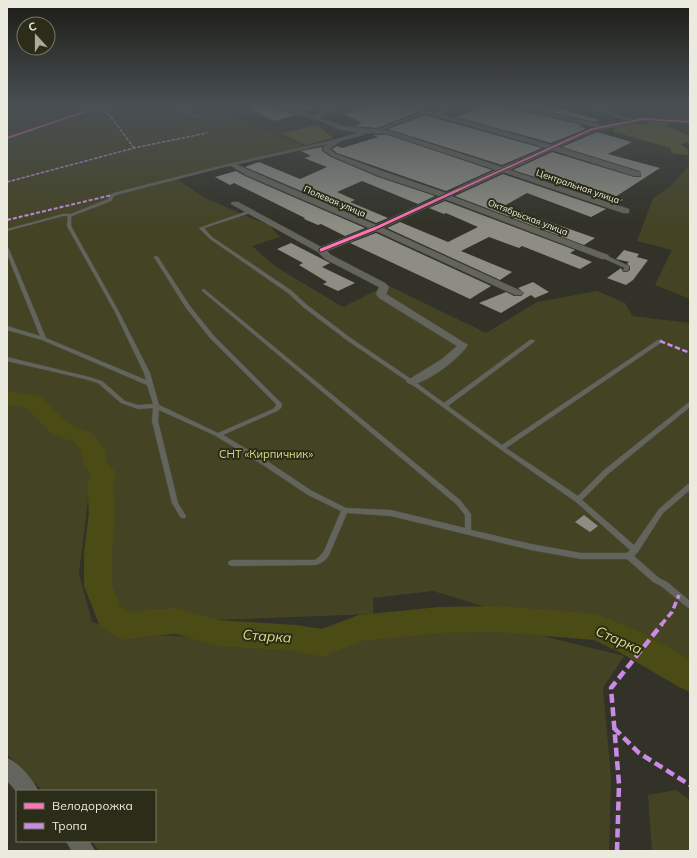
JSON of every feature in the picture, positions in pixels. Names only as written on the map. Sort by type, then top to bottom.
[{"type":"street","name":"Октябрьская улица","points":[[330,145],[326,147],[326,150],[334,155],[605,257]]},
{"type":"street","name":"Центральная улица","points":[[428,145],[598,204],[626,211]]},
{"type":"street","points":[[544,145],[637,174]]},
{"type":"street","points":[[320,250],[376,228],[556,145]]},
{"type":"street","name":"Полевая улица","points":[[232,165],[376,228],[518,293]]},
{"type":"street","points":[[235,204],[320,250],[328,257],[382,285],[384,287],[381,294],[382,296],[463,345],[460,350],[444,362],[412,382]]},
{"type":"street","points":[[7,767],[29,790]]},
{"type":"street","points":[[77,842],[85,851]]},
{"type":"lane","points":[[7,230],[63,215],[71,215],[110,200],[112,195],[115,194],[314,145]]},
{"type":"lane","points":[[249,212],[201,228],[212,238],[290,292],[305,306],[350,340],[412,382],[502,448],[578,500],[635,550]]},
{"type":"lane","points":[[71,215],[69,217],[69,226],[117,312],[147,373],[156,406],[155,421],[175,503],[183,516]]},
{"type":"lane","points":[[7,249],[44,339]]},
{"type":"lane","points":[[156,257],[188,307],[212,338],[279,404],[279,407],[275,410],[218,435]]},
{"type":"lane","points":[[605,257],[626,266],[627,269],[625,270]]},
{"type":"lane","points":[[204,290],[458,502],[468,514],[468,530]]},
{"type":"lane","points":[[7,328],[44,339],[150,384]]},
{"type":"lane","points":[[444,406],[480,380],[487,372],[532,340]]},
{"type":"lane","points":[[502,448],[660,341]]},
{"type":"lane","points":[[7,359],[100,382],[123,402],[138,407],[156,406],[218,435],[265,463],[310,493],[345,510],[391,512],[468,530],[531,547],[581,556],[629,556],[656,580],[664,584],[690,605]]},
{"type":"lane","points":[[578,500],[606,472],[690,404]]},
{"type":"lane","points":[[629,556],[635,550],[661,511],[690,486]]},
{"type":"lane","points":[[232,563],[310,563],[320,561],[327,553],[345,510]]},
{"type":"green space","name":"СНТ «Кирпичник»","points":[[7,145],[301,145],[306,147],[176,178],[203,197],[270,226],[280,237],[252,246],[276,267],[343,307],[387,285],[486,333],[537,302],[597,291],[625,303],[632,316],[690,323],[690,680],[641,654],[433,591],[373,598],[373,614],[214,620],[218,633],[176,621],[146,623],[125,627],[110,615],[98,586],[98,552],[102,513],[100,484],[103,479],[103,472],[96,466],[93,449],[82,437],[60,429],[33,401],[7,398]]},
{"type":"green space","points":[[690,164],[690,299],[655,285],[672,250],[637,241],[653,198],[669,188]]},
{"type":"green space","points":[[7,399],[31,402],[57,430],[80,439],[90,449],[92,466],[79,574],[92,622],[138,634],[259,641],[323,651],[362,634],[511,628],[624,656],[603,688],[611,778],[609,851],[100,851],[92,842],[156,842],[156,790],[42,790],[7,754]]},
{"type":"green space","points":[[676,790],[690,800],[690,851],[652,851],[648,795]]},
{"type":"shaded area","points":[[660,145],[681,145],[687,149],[689,155],[671,153],[671,148]]},
{"type":"building","points":[[352,145],[418,145],[492,170],[446,191],[337,153],[332,149],[337,146],[342,148]]},
{"type":"building","points":[[439,145],[532,145],[542,148],[502,165]]},
{"type":"building","points":[[567,145],[626,145],[608,154],[660,168],[615,197],[623,200],[616,203],[513,170],[552,152],[634,177],[641,177],[640,171],[562,147]]},
{"type":"building","points":[[322,147],[322,151],[331,157],[378,177],[435,196],[418,204],[362,181],[337,192],[355,200],[350,202],[388,218],[376,223],[245,167],[259,162],[300,179],[327,167],[304,158],[311,156],[301,151]]},
{"type":"building","points":[[236,171],[365,228],[345,236],[321,224],[318,225],[304,219],[305,218],[234,183],[230,185],[215,177]]},
{"type":"building","points":[[503,174],[606,209],[591,217],[527,193],[504,206],[595,238],[584,245],[455,196]]},
{"type":"building","points":[[445,201],[575,250],[570,253],[592,262],[580,269],[522,246],[519,248],[489,237],[461,251],[512,272],[500,280],[387,228],[400,222],[448,242],[478,227],[446,213],[444,214],[429,208]]},
{"type":"building","points":[[376,233],[491,286],[470,299],[350,243]]},
{"type":"building","points":[[291,243],[330,263],[322,267],[355,283],[338,291],[323,284],[327,282],[299,265],[303,263],[277,249]]},
{"type":"building","points":[[624,250],[639,254],[637,257],[648,260],[633,280],[626,285],[607,278],[621,268],[623,272],[630,270],[630,266],[627,264],[629,262],[616,259]]},
{"type":"building","points":[[533,282],[549,292],[535,298],[531,295],[501,313],[479,303],[506,292],[514,296],[521,296],[524,293],[518,288]]},
{"type":"building","points":[[584,515],[598,526],[590,532],[575,522]]},
{"type":"waterway","name":"Старка","points":[[7,398],[33,401],[60,429],[82,437],[93,449],[96,466],[103,472],[103,479],[100,484],[102,513],[98,552],[98,586],[110,615],[125,627],[146,623],[176,621],[218,633],[296,638],[323,643],[359,628],[439,620],[499,619],[597,627],[632,643],[690,677]]},
{"type":"marked path","points":[[7,182],[148,145]]},
{"type":"marked path","points":[[7,220],[112,195]]},
{"type":"marked path","points":[[660,341],[690,353]]},
{"type":"marked path","points":[[617,851],[619,784],[611,688],[672,612],[679,595]]},
{"type":"marked path","points":[[614,728],[639,753],[690,785]]},
{"type":"cycle path","points":[[321,250],[376,228],[557,145]]}]
